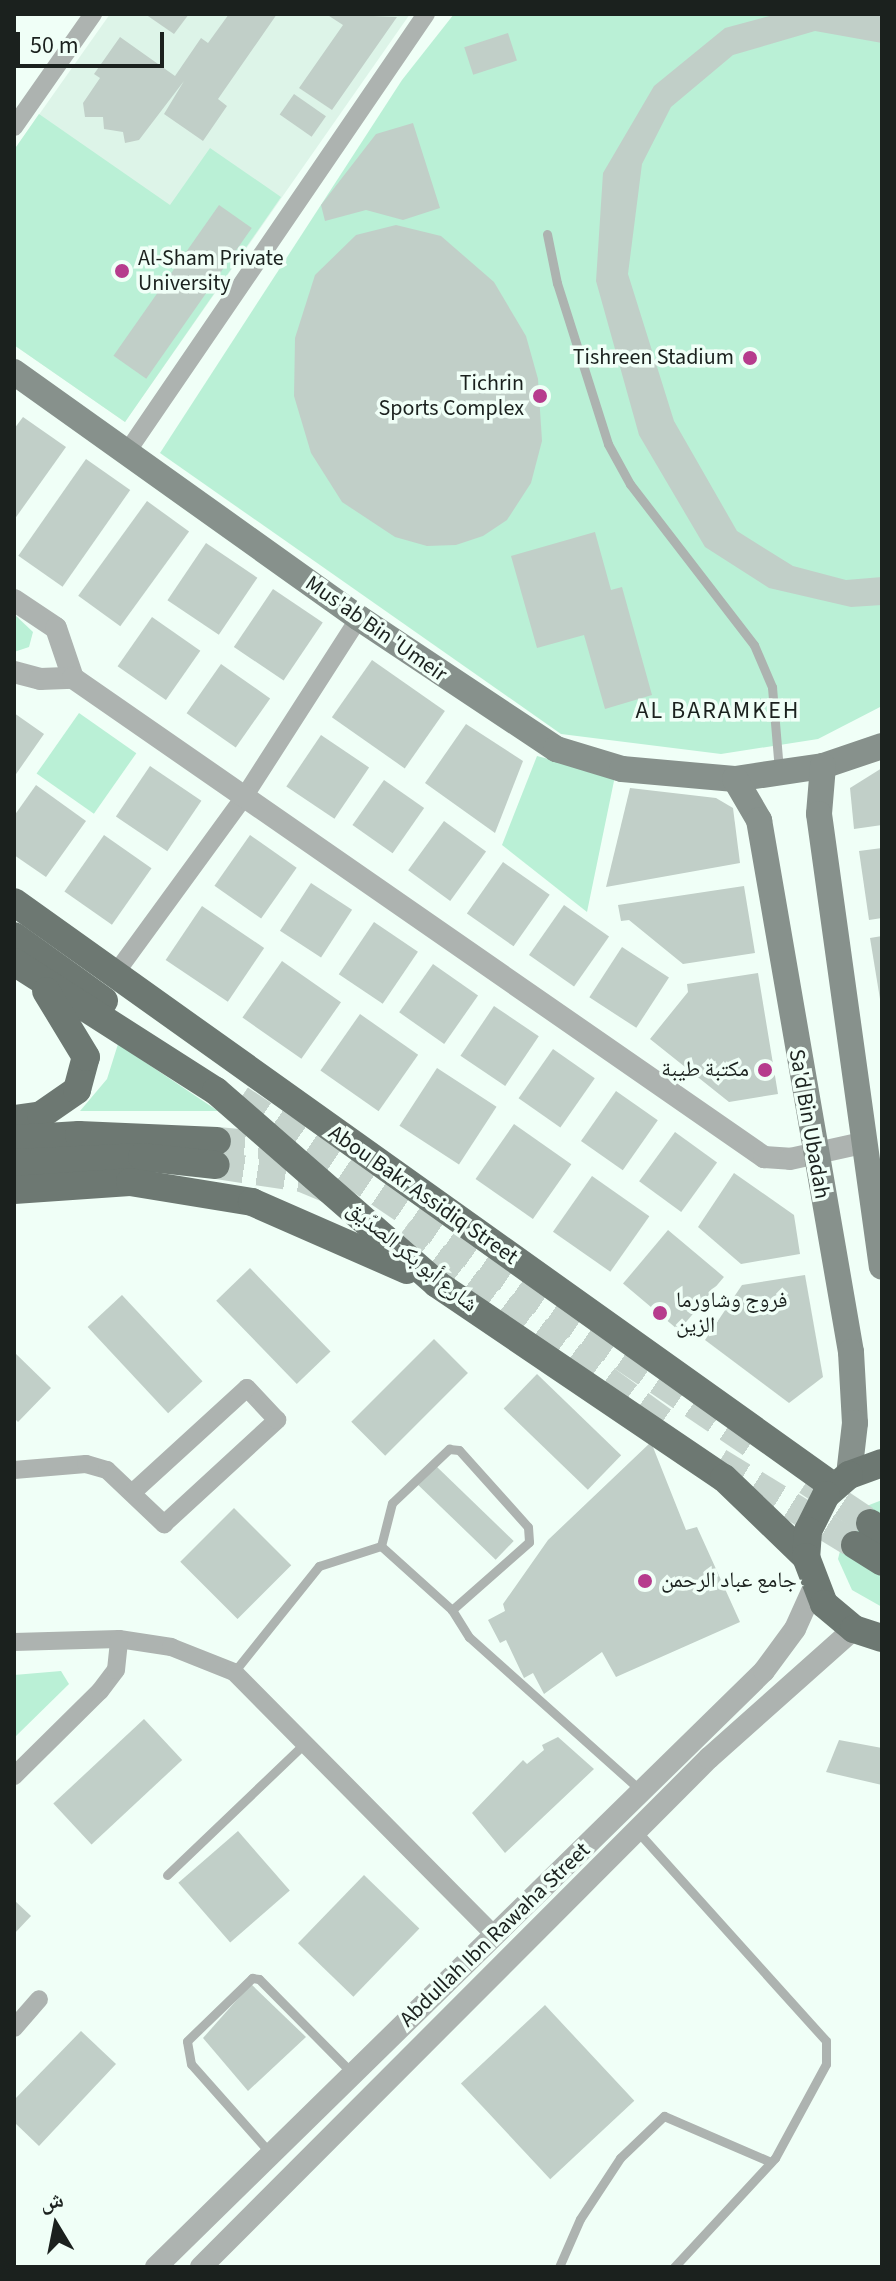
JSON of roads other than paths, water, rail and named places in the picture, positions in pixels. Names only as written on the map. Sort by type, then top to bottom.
[{"type":"main road","name":"Mus'ab Bin 'Umeir","points":[[17,381],[127,452],[359,618],[556,749],[622,769],[735,779],[780,775],[823,766],[882,746]]},
{"type":"main road","points":[[823,766],[819,814],[862,1143],[882,1267]]},
{"type":"main road","name":"Sa'd Bin Ubadah","points":[[735,779],[759,820],[814,1153],[851,1352],[855,1423],[841,1480]]},
{"type":"main road","name":"Abou Bakr Assidiq Street","points":[[14,902],[841,1480]]},
{"type":"main road","points":[[14,936],[225,1088]]},
{"type":"main road","name":"شارع أبو بكر الصدّيق","points":[[14,962],[216,1091],[437,1284],[724,1478],[806,1557]]},
{"type":"main road","points":[[14,1119],[41,1115],[77,1090],[86,1057],[73,1029],[39,980]]},
{"type":"main road","points":[[14,1139],[79,1135],[217,1153],[14,1163]]},
{"type":"main road","points":[[14,1190],[130,1182],[252,1202],[437,1284]]},
{"type":"main road","points":[[882,1463],[841,1480],[813,1519],[806,1557],[814,1587],[824,1604],[854,1629],[882,1638]]},
{"type":"main road","points":[[869,1533],[882,1562]]},
{"type":"street","points":[[14,127],[93,14]]},
{"type":"street","points":[[127,452],[426,14]]},
{"type":"street","points":[[14,600],[56,628],[73,678],[764,1157],[790,1159],[862,1143]]},
{"type":"street","points":[[115,974],[244,797],[359,618]]},
{"type":"street","points":[[14,672],[40,679],[73,678]]},
{"type":"street","points":[[14,1470],[86,1464],[107,1470],[164,1524],[277,1420],[247,1388],[133,1492]]},
{"type":"street","name":"Abdullah Ibn Rawaha Street","points":[[156,2267],[764,1671],[795,1629],[814,1587]]},
{"type":"street","name":"Abdullah Ibn Rawaha Street","points":[[201,2267],[709,1758],[854,1629]]},
{"type":"street","points":[[14,1776],[100,1691],[116,1670],[119,1639]]},
{"type":"street","points":[[14,1642],[119,1639],[171,1647],[234,1672],[494,1935]]},
{"type":"street","points":[[14,2028],[39,1999]]},
{"type":"lane","points":[[547,234],[608,444],[630,484],[754,645],[772,687],[780,775]]},
{"type":"lane","points":[[381,1546],[392,1503],[449,1449],[459,1450],[528,1527],[529,1542],[452,1610]]},
{"type":"lane","points":[[381,1546],[452,1610],[469,1637],[641,1791]]},
{"type":"lane","points":[[234,1672],[319,1566],[381,1546]]},
{"type":"lane","points":[[167,1875],[305,1743]]},
{"type":"lane","points":[[638,1832],[826,2041],[826,2064],[771,2162],[674,2267]]},
{"type":"lane","points":[[271,2154],[191,2064],[187,2041],[252,1978],[259,1979],[353,2074]]},
{"type":"lane","points":[[559,2267],[580,2219],[620,2158],[664,2116],[771,2162]]},
{"type":"tunnel","points":[[240,1099],[756,1447]]},
{"type":"tunnel","points":[[217,1141],[291,1148]]},
{"type":"tunnel","points":[[216,1165],[302,1178],[328,1189]]},
{"type":"tunnel","points":[[402,1232],[673,1428]]},
{"type":"tunnel","points":[[719,1462],[855,1545]]},
{"type":"tunnel","points":[[807,1481],[870,1523]]},
{"type":"place","name":"Al-Sham Private University","points":[[122,271]]},
{"type":"place","name":"Tishreen Stadium","points":[[750,358]]},
{"type":"place","name":"Tichrin Sports Complex","points":[[540,396]]},
{"type":"place","name":"مكتبة طيبة","points":[[765,1070]]},
{"type":"place","name":"فروج وشاورما الزين","points":[[660,1313]]},
{"type":"place","name":"جامع عباد الرحمن","points":[[645,1581]]},
{"type":"district","name":"AL BARAMKEH","points":[[718,711]]}]
